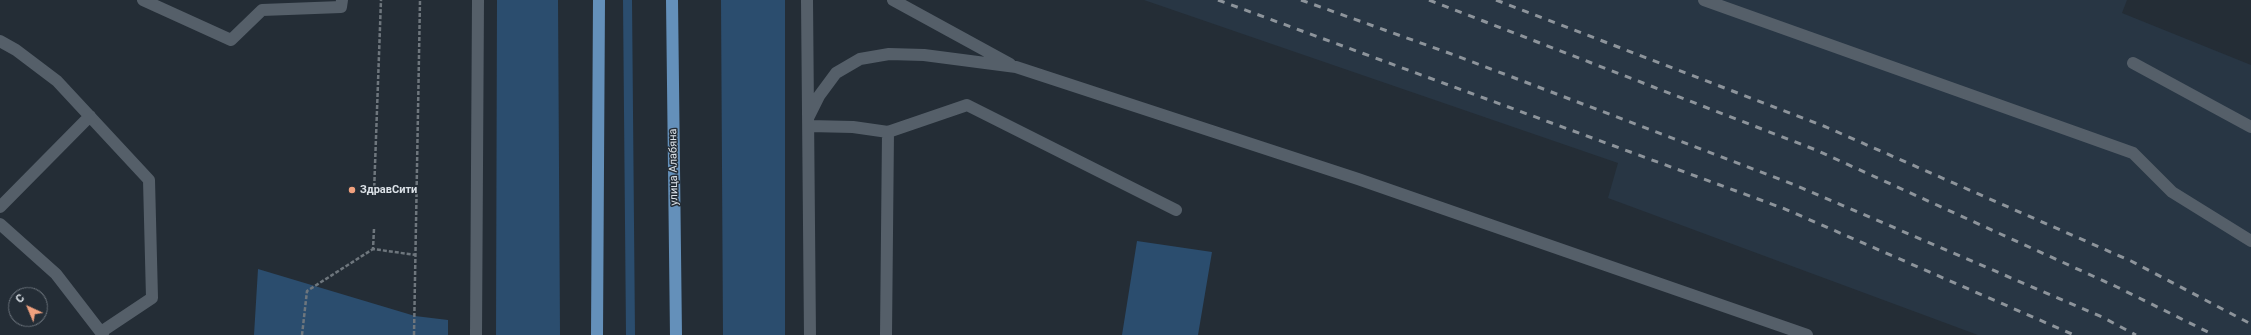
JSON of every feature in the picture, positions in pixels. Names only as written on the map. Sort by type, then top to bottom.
[{"type":"main road","points":[[597,335],[599,0]]},
{"type":"main road","name":"улица Алабяна","points":[[672,2],[676,335]]},
{"type":"street","points":[[143,0],[231,40],[262,10],[341,7],[342,0]]},
{"type":"street","points":[[476,335],[478,0]]},
{"type":"street","points":[[807,0],[810,335]]},
{"type":"street","points":[[893,0],[1016,67],[1358,179],[1807,335]]},
{"type":"street","points":[[1704,0],[2134,153],[2172,192],[2251,241]]},
{"type":"street","points":[[0,40],[16,50],[57,81],[149,180],[152,298],[102,334],[56,274],[0,224]]},
{"type":"street","points":[[809,121],[819,96],[836,73],[860,59],[889,54],[924,55],[1016,67]]},
{"type":"street","points":[[2133,63],[2251,126]]},
{"type":"street","points":[[809,121],[888,132],[967,105],[1176,210]]},
{"type":"street","points":[[0,207],[90,116]]},
{"type":"street","points":[[886,335],[888,132]]},
{"type":"path","points":[[374,193],[381,0]]},
{"type":"path","points":[[414,335],[420,0]]},
{"type":"path","points":[[373,249],[374,229]]},
{"type":"path","points":[[302,335],[307,291],[373,249],[416,255]]},
{"type":"shaded area","points":[[497,0],[558,0],[560,335],[496,335]]},
{"type":"shaded area","points":[[623,0],[632,0],[635,335],[626,335]]},
{"type":"shaded area","points":[[721,0],[785,0],[785,335],[723,335]]},
{"type":"shaded area","points":[[1144,0],[2127,0],[2122,13],[2251,65],[2251,335],[1978,335],[1608,198],[1618,163]]},
{"type":"shaded area","points":[[1137,241],[1212,252],[1198,335],[1122,335]]},
{"type":"shaded area","points":[[258,269],[415,316],[448,320],[448,335],[254,335]]},
{"type":"railway","points":[[1218,0],[1785,209],[2074,335]]},
{"type":"railway","points":[[1301,0],[1457,56],[1795,185],[2102,317],[2136,335]]},
{"type":"railway","points":[[1429,0],[1816,150],[2117,287],[2214,335]]},
{"type":"railway","points":[[1496,0],[1826,127],[2131,261],[2251,324]]},
{"type":"place","name":"ЗдравСити","points":[[352,190]]}]
